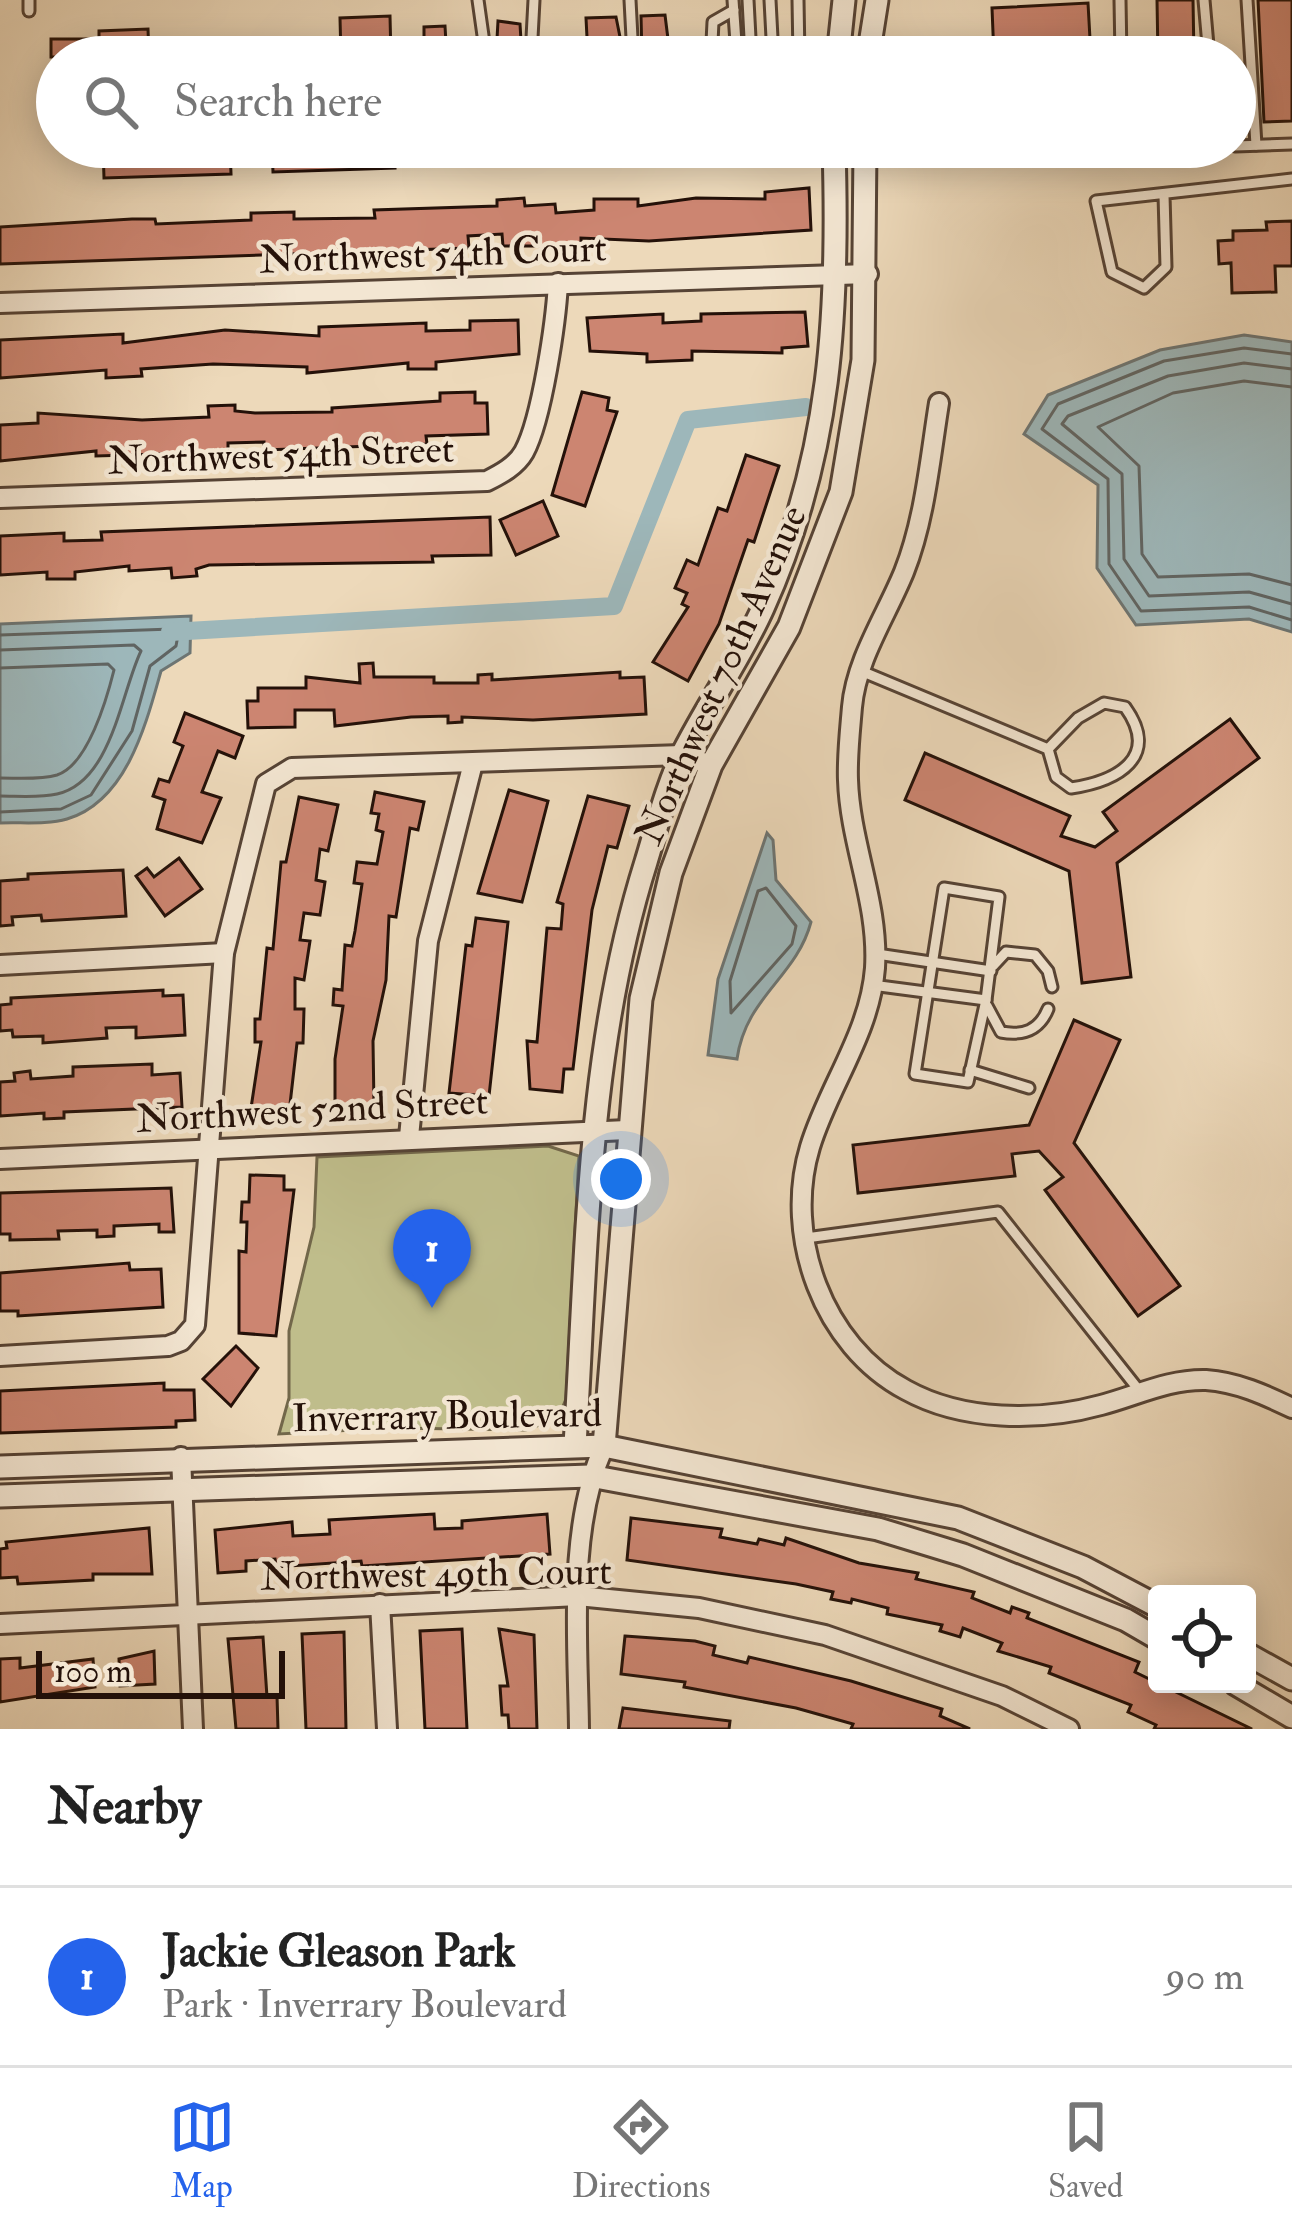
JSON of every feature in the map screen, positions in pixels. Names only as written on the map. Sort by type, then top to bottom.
[{"type":"street","points":[[840,36],[844,0]]},
{"type":"street","points":[[871,36],[877,0]]},
{"type":"street","name":"Northwest 70th Avenue","points":[[575,1445],[595,1131],[619,973],[644,867],[682,755],[761,612],[782,563],[824,410],[838,274],[835,168]]},
{"type":"street","name":"Northwest 70th Avenue","points":[[604,1446],[627,1130],[646,978],[671,873],[712,765],[789,627],[849,462],[868,274],[865,168]]},
{"type":"street","name":"Northwest 54th Court","points":[[0,303],[868,274]]},
{"type":"street","name":"Northwest 54th Street","points":[[0,498],[487,481],[506,472],[525,452],[556,323],[558,283]]},
{"type":"street","points":[[939,403],[922,511],[905,569],[852,700],[848,782],[876,923],[875,954],[867,1012],[809,1149],[802,1209],[813,1279],[835,1326],[866,1363],[905,1390],[956,1412],[1004,1416],[1100,1406],[1138,1390],[1205,1380],[1252,1389],[1292,1408]]},
{"type":"street","points":[[782,563],[810,574]]},
{"type":"street","points":[[0,1356],[168,1346],[182,1341],[195,1325],[224,953],[266,784],[292,768],[682,755],[712,765]]},
{"type":"street","points":[[409,1138],[428,941],[473,763]]},
{"type":"street","points":[[0,965],[224,953]]},
{"type":"street","name":"Northwest 52nd Street","points":[[0,1159],[627,1130]]},
{"type":"street","points":[[575,1445],[590,1476]]},
{"type":"street","points":[[579,1729],[578,1597],[590,1476],[604,1446]]},
{"type":"street","name":"Inverrary Boulevard","points":[[0,1467],[181,1457],[604,1446],[958,1518],[1083,1567],[1148,1601]]},
{"type":"street","points":[[181,1457],[193,1729]]},
{"type":"street","name":"Inverrary Boulevard","points":[[0,1496],[182,1486],[590,1476],[878,1529],[963,1555],[1148,1633]]},
{"type":"street","name":"Northwest 49th Court","points":[[0,1624],[578,1597],[699,1608],[825,1635],[1003,1696],[1069,1729]]},
{"type":"street","points":[[380,1604],[387,1729]]},
{"type":"street","points":[[1256,1659],[1292,1679]]},
{"type":"street","points":[[1251,1693],[1292,1717]]},
{"type":"lane","points":[[478,0],[483,36]]},
{"type":"lane","points":[[532,36],[533,0]]},
{"type":"lane","points":[[630,0],[631,36]]},
{"type":"lane","points":[[748,0],[750,36]]},
{"type":"lane","points":[[770,0],[771,36]]},
{"type":"lane","points":[[798,0],[799,36]]},
{"type":"lane","points":[[1120,0],[1120,36]]},
{"type":"lane","points":[[1204,0],[1207,36]]},
{"type":"lane","points":[[1247,0],[1249,36]]},
{"type":"lane","points":[[712,36],[713,22],[734,5]]},
{"type":"lane","points":[[734,5],[736,36]]},
{"type":"lane","points":[[1256,145],[1292,144]]},
{"type":"lane","points":[[1164,195],[1166,267],[1144,288],[1112,272],[1096,201],[1292,179]]},
{"type":"lane","points":[[861,671],[1048,749]]},
{"type":"lane","points":[[1104,703],[1125,707],[1139,727],[1140,746],[1130,764],[1093,784],[1071,788],[1055,777],[1048,749],[1078,718],[1104,703]]},
{"type":"lane","points":[[944,888],[999,897],[991,971],[968,1082],[915,1074],[944,888]]},
{"type":"lane","points":[[991,971],[1006,952],[1021,950],[1048,970],[1052,987]]},
{"type":"lane","points":[[875,954],[991,971]]},
{"type":"lane","points":[[872,985],[986,1000]]},
{"type":"lane","points":[[986,1000],[1000,1031],[1018,1035],[1034,1029],[1048,1009]]},
{"type":"lane","points":[[970,1070],[1029,1088]]},
{"type":"lane","points":[[806,1238],[998,1212],[1138,1390]]},
{"type":"shaded area","points":[[548,1146],[579,1156],[566,1399],[558,1418],[526,1430],[393,1428],[279,1434],[289,1398],[289,1331],[314,1227],[317,1157]]},
{"type":"water","points":[[1244,335],[1292,342],[1292,632],[1249,619],[1136,625],[1097,568],[1098,485],[1024,434],[1048,395],[1160,350]]},
{"type":"water","points":[[191,616],[190,653],[161,671],[131,758],[105,796],[67,819],[0,823],[0,624]]},
{"type":"water","points":[[767,833],[773,840],[776,880],[811,922],[794,958],[750,1019],[737,1059],[708,1055],[718,979]]},
{"type":"building","points":[[1157,0],[1193,0],[1194,36],[1158,36]]},
{"type":"building","points":[[1258,0],[1292,0],[1292,121],[1264,122]]},
{"type":"building","points":[[1088,3],[1090,36],[993,36],[992,8]]},
{"type":"building","points":[[665,15],[668,36],[641,36],[641,16]]},
{"type":"building","points":[[390,16],[390,36],[340,36],[340,18]]},
{"type":"building","points":[[616,17],[620,36],[587,36],[586,18]]},
{"type":"building","points":[[498,21],[520,24],[521,36],[497,36]]},
{"type":"building","points":[[445,26],[446,36],[424,36],[424,27]]},
{"type":"building","points":[[148,29],[148,36],[99,36],[99,31]]},
{"type":"building","points":[[104,168],[231,168],[231,174],[104,178]]},
{"type":"building","points":[[273,168],[395,168],[273,172]]},
{"type":"building","points":[[809,188],[811,230],[649,241],[581,238],[581,243],[536,246],[503,246],[502,234],[468,236],[469,248],[0,264],[0,227],[132,219],[155,219],[156,224],[251,220],[251,213],[294,212],[294,219],[375,218],[374,210],[497,206],[497,200],[524,198],[525,206],[555,204],[556,213],[594,210],[594,199],[638,199],[638,206],[696,198],[765,199],[765,192]]},
{"type":"building","points":[[1292,221],[1292,266],[1275,266],[1276,292],[1232,293],[1231,263],[1219,264],[1218,241],[1233,240],[1233,231],[1267,230],[1266,222]]},
{"type":"building","points":[[805,312],[808,346],[782,348],[782,353],[692,351],[692,360],[647,362],[647,354],[590,351],[587,318],[663,314],[663,323],[701,321],[701,314]]},
{"type":"building","points":[[518,320],[519,354],[436,362],[436,369],[408,369],[408,363],[307,373],[307,367],[213,364],[141,369],[142,376],[106,378],[106,370],[0,378],[0,340],[123,334],[123,343],[225,330],[319,336],[319,327],[426,323],[426,331],[470,330],[470,321]]},
{"type":"building","points":[[475,392],[475,403],[487,403],[488,434],[426,436],[427,444],[264,450],[264,442],[228,443],[228,452],[96,456],[96,451],[0,461],[0,425],[38,423],[38,413],[142,420],[209,417],[208,406],[235,405],[235,411],[255,413],[332,412],[332,408],[440,401],[440,393]]},
{"type":"building","points":[[582,392],[609,398],[607,410],[617,412],[585,506],[552,495]]},
{"type":"building","points":[[746,455],[779,466],[754,542],[748,540],[719,624],[688,681],[653,662],[688,607],[682,604],[687,593],[675,588],[687,560],[698,565],[718,508],[727,511]]},
{"type":"building","points":[[543,501],[558,536],[516,555],[500,520]]},
{"type":"building","points":[[490,517],[491,555],[432,556],[433,562],[209,565],[196,569],[197,576],[172,578],[171,568],[129,571],[129,566],[75,572],[75,579],[47,579],[47,572],[0,575],[0,536],[64,533],[64,541],[102,540],[101,532]]},
{"type":"building","points":[[373,663],[374,677],[434,677],[434,683],[478,683],[478,675],[492,674],[492,680],[620,672],[620,678],[644,677],[646,714],[533,720],[462,717],[462,722],[448,723],[448,716],[411,717],[335,726],[334,710],[295,710],[295,727],[248,728],[247,701],[258,701],[258,688],[306,688],[306,677],[360,683],[359,664]]},
{"type":"building","points":[[185,713],[243,736],[235,758],[218,751],[202,792],[221,798],[202,843],[157,829],[165,800],[153,796],[159,779],[169,782],[183,746],[174,742]]},
{"type":"building","points":[[1230,719],[1259,758],[1117,863],[1131,977],[1082,983],[1069,871],[905,800],[925,753],[1070,816],[1061,836],[1095,847],[1117,831],[1103,812]]},
{"type":"building","points":[[509,790],[548,801],[522,902],[478,893]]},
{"type":"building","points":[[375,792],[424,802],[418,830],[410,828],[396,917],[389,916],[386,980],[373,1041],[374,1106],[335,1106],[335,1059],[343,1006],[333,1005],[334,989],[342,990],[345,945],[352,946],[355,931],[362,884],[354,883],[357,862],[377,864],[383,832],[376,830],[379,814],[371,813]]},
{"type":"building","points":[[588,796],[629,806],[617,848],[608,846],[592,910],[573,1069],[564,1069],[562,1092],[530,1089],[527,1041],[537,1042],[547,928],[561,929],[563,904],[557,902]]},
{"type":"building","points":[[299,797],[338,805],[328,851],[320,849],[316,880],[325,882],[320,915],[304,913],[300,940],[310,941],[304,980],[295,978],[295,1009],[304,1009],[303,1043],[297,1043],[289,1113],[251,1108],[261,1042],[255,1042],[255,1019],[260,1019],[267,948],[273,949],[281,862],[286,862]]},
{"type":"building","points":[[179,858],[202,889],[165,916],[136,876],[147,868],[154,877]]},
{"type":"building","points":[[123,870],[126,916],[42,921],[41,915],[12,917],[13,925],[0,926],[0,881],[28,879],[28,874]]},
{"type":"building","points":[[476,918],[508,922],[489,1096],[449,1093],[466,945],[472,946]]},
{"type":"building","points":[[163,990],[163,996],[183,995],[185,1035],[136,1038],[136,1027],[106,1028],[107,1038],[43,1043],[43,1036],[13,1037],[12,1030],[0,1031],[0,1005],[11,1004],[11,998]]},
{"type":"building","points":[[1074,1020],[1120,1040],[1074,1143],[1180,1286],[1138,1316],[1045,1190],[1063,1177],[1039,1151],[1012,1154],[1015,1176],[858,1193],[853,1145],[1029,1125]]},
{"type":"building","points":[[152,1064],[152,1075],[180,1073],[182,1107],[64,1112],[64,1118],[44,1119],[44,1113],[0,1116],[0,1082],[15,1081],[14,1073],[30,1071],[31,1079],[73,1076],[73,1067]]},
{"type":"building","points":[[250,1175],[284,1176],[284,1190],[294,1190],[276,1336],[239,1333],[239,1251],[246,1252],[247,1222],[241,1222],[242,1202],[249,1202]]},
{"type":"building","points":[[171,1188],[174,1232],[159,1232],[159,1224],[114,1226],[114,1236],[97,1237],[97,1230],[58,1231],[59,1239],[10,1240],[10,1234],[0,1234],[0,1193]]},
{"type":"building","points":[[129,1263],[130,1270],[161,1269],[163,1307],[18,1316],[18,1311],[0,1311],[0,1273]]},
{"type":"building","points":[[236,1346],[258,1368],[231,1406],[203,1379]]},
{"type":"building","points":[[164,1383],[164,1390],[194,1390],[195,1420],[176,1421],[176,1427],[0,1433],[0,1391]]},
{"type":"building","points":[[434,1514],[435,1529],[462,1528],[462,1521],[547,1514],[550,1554],[362,1566],[361,1561],[276,1567],[275,1559],[246,1561],[246,1571],[218,1573],[215,1530],[292,1522],[293,1536],[330,1534],[329,1520]]},
{"type":"building","points":[[631,1518],[722,1529],[720,1537],[757,1544],[759,1539],[784,1545],[786,1538],[859,1563],[918,1573],[916,1579],[974,1592],[972,1598],[1010,1613],[1012,1607],[1029,1613],[1027,1618],[1139,1662],[1135,1672],[1148,1678],[1148,1693],[1178,1693],[1252,1729],[1154,1729],[1156,1725],[1128,1712],[1131,1705],[1049,1673],[1051,1667],[998,1651],[1002,1643],[963,1628],[960,1637],[940,1631],[942,1625],[887,1614],[888,1608],[852,1599],[851,1603],[831,1599],[833,1592],[796,1584],[627,1560]]},
{"type":"building","points":[[149,1528],[152,1574],[93,1574],[93,1580],[18,1584],[17,1577],[0,1578],[0,1549],[7,1548],[6,1542]]},
{"type":"building","points":[[462,1629],[467,1729],[425,1729],[420,1631]]},
{"type":"building","points":[[499,1629],[534,1635],[537,1729],[509,1729],[508,1715],[502,1715],[500,1686],[508,1686]]},
{"type":"building","points":[[344,1632],[346,1729],[306,1729],[302,1634]]},
{"type":"building","points":[[625,1636],[695,1641],[715,1646],[713,1655],[747,1663],[749,1657],[851,1681],[942,1709],[940,1716],[970,1729],[851,1729],[853,1724],[796,1708],[684,1687],[685,1682],[621,1674]]},
{"type":"building","points":[[263,1637],[267,1697],[277,1696],[278,1729],[236,1729],[228,1639]]},
{"type":"building","points":[[154,1651],[155,1684],[120,1686],[119,1659]]},
{"type":"building","points":[[20,1658],[20,1668],[93,1659],[95,1687],[0,1702],[0,1659]]},
{"type":"building","points":[[623,1708],[730,1721],[729,1729],[619,1729]]},
{"type":"waterway","points":[[170,632],[614,606],[688,420],[806,407]]},
{"type":"place","name":"Jackie Gleason Park","points":[[432,1308]]}]
